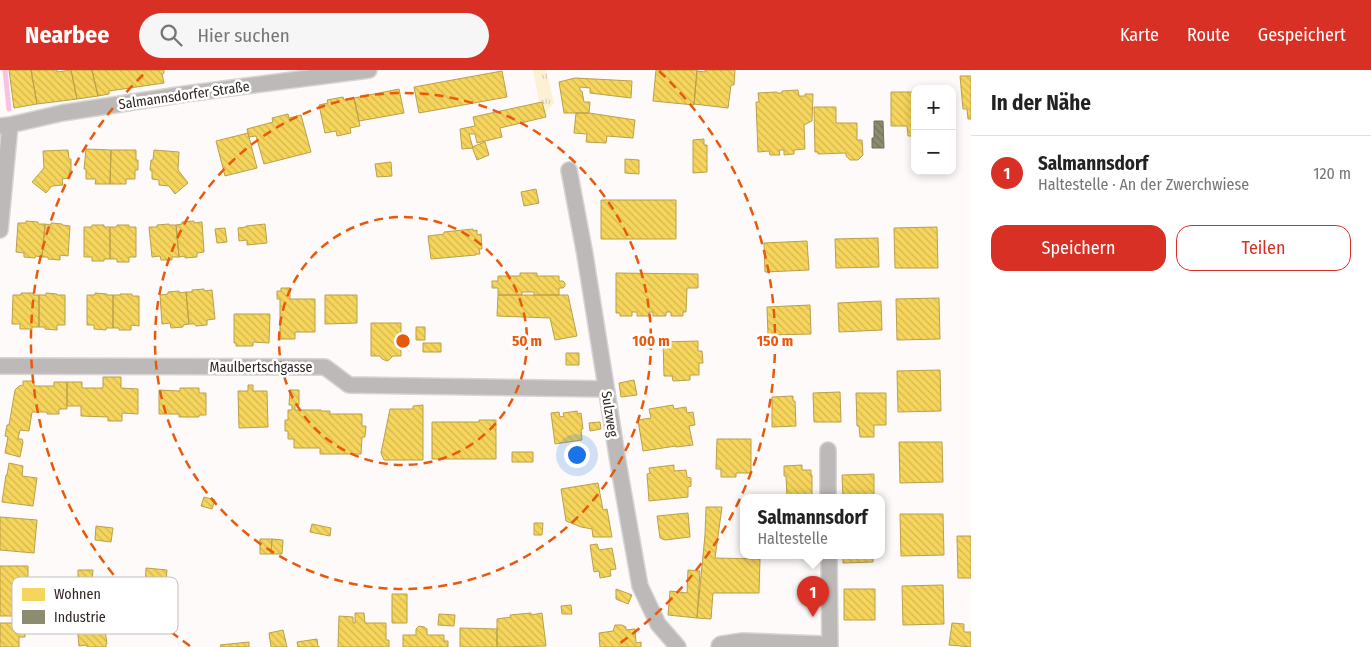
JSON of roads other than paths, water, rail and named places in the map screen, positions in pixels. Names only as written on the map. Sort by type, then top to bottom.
[{"type":"main road","points":[[722,647],[742,644],[822,647]]},
{"type":"street","name":"Salmannsdorfer Straße","points":[[5,126],[62,114],[185,94],[369,70]]},
{"type":"street","points":[[0,230],[5,126]]},
{"type":"street","name":"Sulzweg","points":[[570,170],[640,586],[658,624],[678,647]]},
{"type":"street","name":"Maulbertschgasse","points":[[0,366],[324,368],[349,385],[606,389]]},
{"type":"street","points":[[828,450],[828,494]]},
{"type":"street","points":[[829,559],[830,647]]},
{"type":"waterway","points":[[5,70],[9,109]]},
{"type":"place","name":"Salmannsdorf","points":[[813,617]]}]
